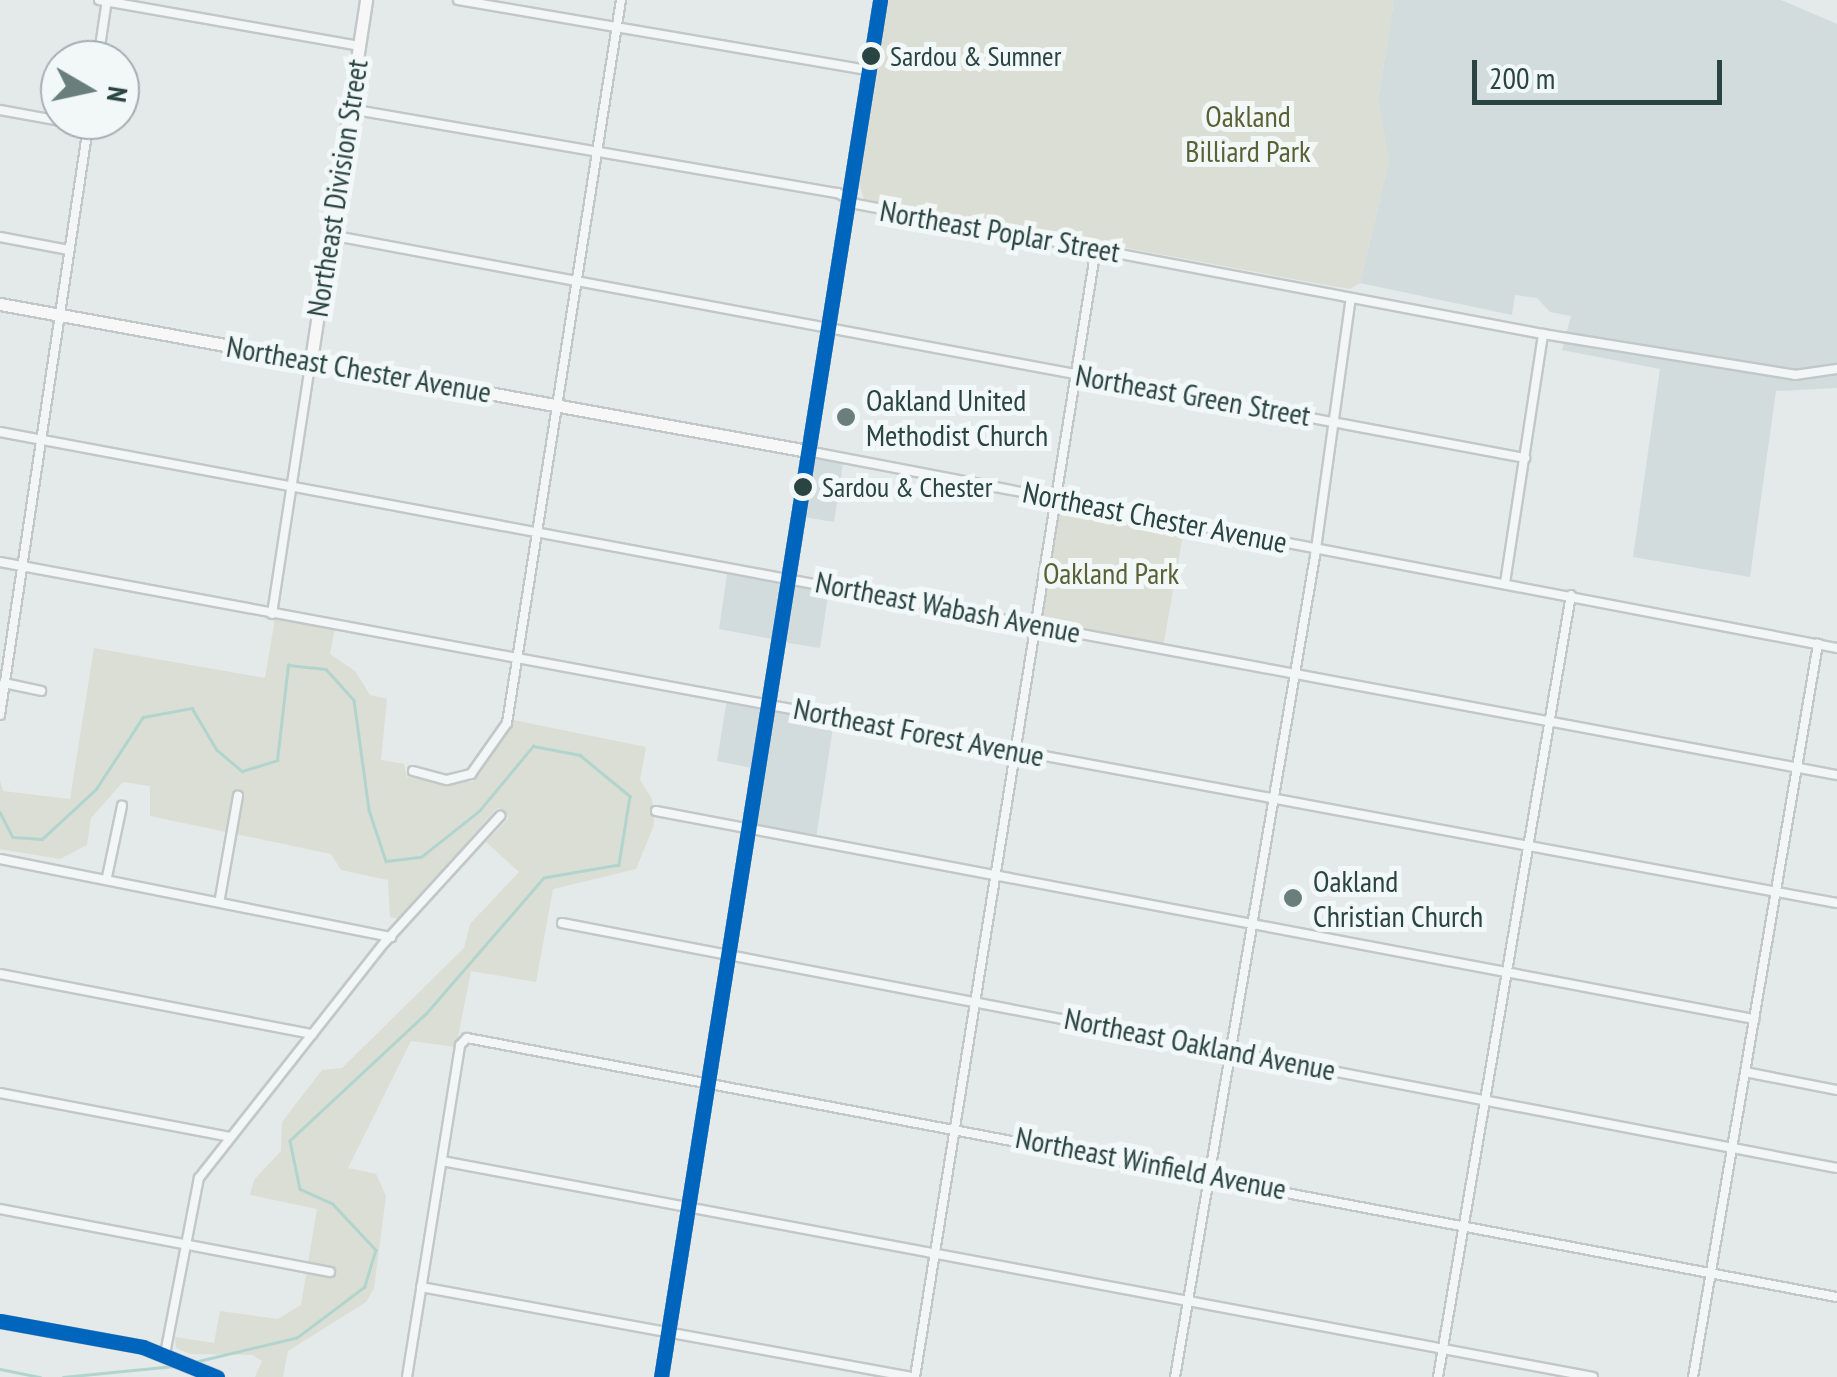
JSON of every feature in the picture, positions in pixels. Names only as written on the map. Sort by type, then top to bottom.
[{"type":"main road","name":"Northeast Division Street","points":[[311,360],[366,0]]},
{"type":"main road","points":[[661,1377],[880,0]]},
{"type":"main road","name":"Northeast Chester Avenue","points":[[0,304],[807,451]]},
{"type":"main road","points":[[0,1321],[164,1354],[217,1377]]},
{"type":"street","points":[[100,40],[104,0],[359,46]]},
{"type":"street","points":[[458,0],[869,70]]},
{"type":"street","points":[[413,771],[462,778],[503,732],[521,657],[620,0]]},
{"type":"street","name":"Northeast Poplar Street","points":[[350,109],[848,199],[1543,334],[1591,338],[1795,375],[1837,370]]},
{"type":"street","points":[[0,110],[40,116]]},
{"type":"street","points":[[0,715],[86,140]]},
{"type":"street","name":"Northeast Green Street","points":[[330,235],[578,278],[1524,458]]},
{"type":"street","points":[[0,238],[70,250]]},
{"type":"street","points":[[422,1287],[912,1377],[1038,624],[1096,248]]},
{"type":"street","points":[[1175,1377],[1296,672],[1351,298]]},
{"type":"street","points":[[1505,583],[1543,334]]},
{"type":"street","name":"Northeast Division Street","points":[[272,614],[311,360]]},
{"type":"street","name":"Northeast Wabash Avenue","points":[[0,432],[788,576],[1837,775]]},
{"type":"street","name":"Northeast Chester Avenue","points":[[807,451],[1571,594],[1837,648]]},
{"type":"street","name":"Northeast Forest Avenue","points":[[0,562],[1837,904]]},
{"type":"street","points":[[1438,1377],[1571,594]]},
{"type":"street","points":[[1693,1377],[1818,644]]},
{"type":"street","points":[[2,683],[41,691]]},
{"type":"street","points":[[220,898],[238,796]]},
{"type":"street","points":[[108,877],[122,806]]},
{"type":"street","points":[[656,811],[1754,1019]]},
{"type":"street","points":[[164,1354],[195,1185],[390,937],[500,816]]},
{"type":"street","points":[[0,859],[220,898],[390,937]]},
{"type":"street","name":"Northeast Oakland Avenue","points":[[562,924],[1837,1168]]},
{"type":"street","points":[[0,974],[312,1034]]},
{"type":"street","name":"Northeast Winfield Avenue","points":[[442,1161],[464,1039],[708,1080],[1210,1174],[1837,1297]]},
{"type":"street","points":[[1745,1072],[1837,1090]]},
{"type":"street","points":[[0,1093],[230,1137]]},
{"type":"street","points":[[407,1377],[442,1161],[1593,1377]]},
{"type":"street","points":[[0,1209],[330,1272]]},
{"type":"shaded area","points":[[1394,0],[1781,0],[1837,24],[1837,388],[1776,391],[1750,577],[1633,557],[1660,369],[1562,350],[1571,316],[1550,312],[1537,298],[1515,295],[1512,315],[1360,283],[1389,161],[1378,99]]},
{"type":"shaded area","points":[[813,459],[843,463],[834,522],[804,517]]},
{"type":"shaded area","points":[[728,568],[780,580],[772,639],[719,629]]},
{"type":"shaded area","points":[[795,583],[829,589],[820,648],[783,642]]},
{"type":"shaded area","points":[[727,699],[760,707],[752,768],[717,761]]},
{"type":"shaded area","points":[[774,710],[834,720],[816,839],[762,828],[755,821]]},
{"type":"green space","name":"Oakland Billiard Park","points":[[888,0],[1394,0],[1378,98],[1389,161],[1360,283],[1350,289],[1331,286],[864,199],[859,183]]},
{"type":"green space","name":"Oakland Park","points":[[1058,499],[1185,523],[1163,647],[1037,623]]},
{"type":"green space","points":[[275,619],[335,628],[330,654],[355,671],[370,695],[387,699],[381,760],[404,764],[407,777],[473,782],[513,720],[646,747],[640,780],[652,799],[654,825],[636,869],[553,889],[536,982],[471,971],[456,1047],[411,1041],[348,1168],[376,1174],[386,1196],[374,1288],[366,1302],[288,1351],[283,1377],[255,1377],[262,1361],[253,1355],[190,1354],[176,1348],[175,1337],[214,1343],[220,1311],[278,1319],[301,1305],[317,1209],[250,1195],[254,1180],[281,1151],[282,1122],[322,1070],[342,1068],[464,948],[470,924],[519,872],[486,842],[509,818],[498,807],[399,919],[390,917],[388,880],[341,870],[331,854],[150,816],[150,786],[123,782],[91,818],[87,845],[60,859],[0,849],[0,780],[3,791],[70,799],[94,648],[265,678]]},
{"type":"waterway","points":[[0,812],[13,837],[42,839],[96,789],[143,717],[192,708],[217,750],[242,771],[277,760],[288,665],[326,669],[354,700],[369,810],[386,861],[421,857],[479,811],[533,746],[580,755],[630,796],[619,865],[544,878],[426,1014],[290,1141],[300,1189],[333,1204],[376,1250],[365,1287],[297,1338],[196,1362]]},
{"type":"waterway","points":[[63,1377],[173,1366]]},
{"type":"waterway","points":[[0,1369],[40,1377]]},
{"type":"transit line","points":[[661,1377],[880,0]]},
{"type":"transit line","points":[[0,1321],[143,1347],[217,1377]]},
{"type":"place","name":"Sardou & Sumner","points":[[871,56]]},
{"type":"place","name":"Oakland United Methodist Church","points":[[846,417]]},
{"type":"place","name":"Sardou & Chester","points":[[803,487]]},
{"type":"place","name":"Oakland Christian Church","points":[[1293,898]]}]
